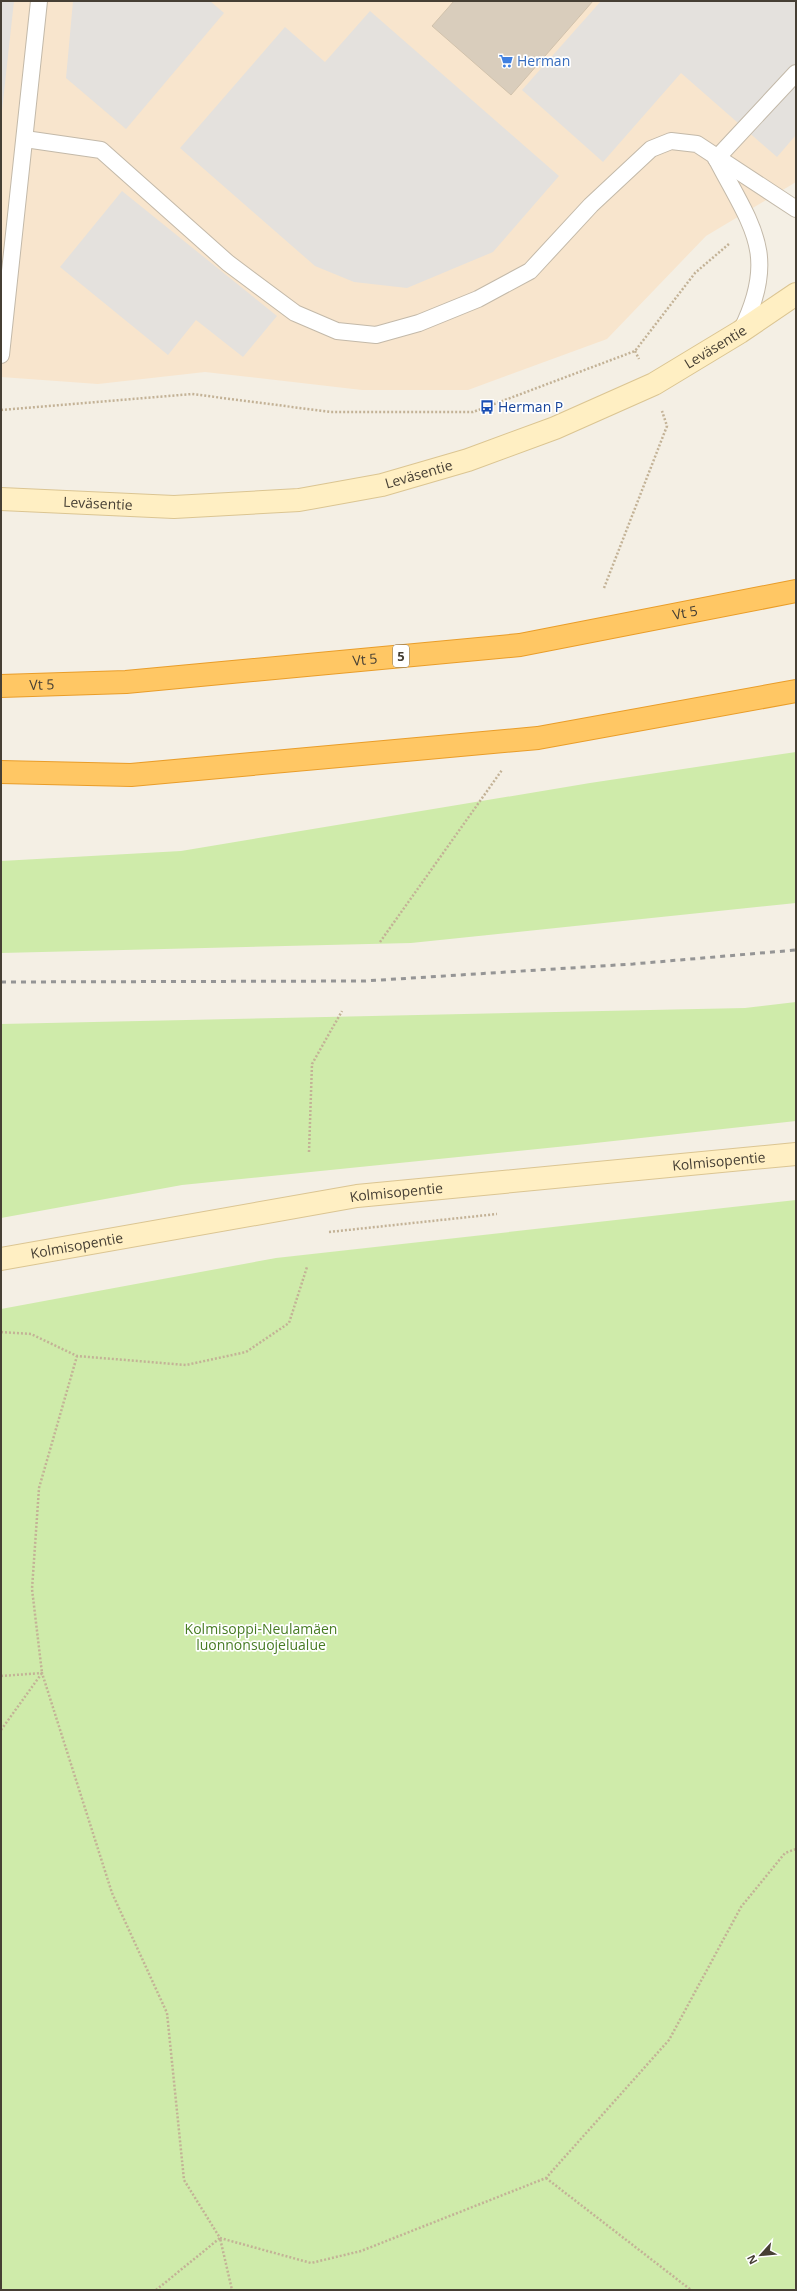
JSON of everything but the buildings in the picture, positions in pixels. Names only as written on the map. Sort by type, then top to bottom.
[{"type":"highway","name":"Vt 5","points":[[1,686],[126,682],[520,645],[796,591]]},
{"type":"highway","points":[[1,772],[132,775],[538,738],[796,691]]},
{"type":"main road","name":"Leväsentie","points":[[1,499],[174,507],[299,500],[382,485],[468,460],[555,428],[654,384],[740,332],[796,294]]},
{"type":"main road","name":"Kolmisopentie","points":[[1,1259],[357,1196],[796,1154]]},
{"type":"lane","points":[[1,355],[38,1]]},
{"type":"lane","points":[[716,158],[796,73]]},
{"type":"lane","points":[[24,139],[101,150],[228,263],[295,313],[337,331],[376,335],[419,323],[478,300],[530,271],[591,205],[650,149],[671,141],[696,144],[796,209]]},
{"type":"lane","points":[[716,158],[751,225],[760,253],[760,275],[751,310],[740,332]]},
{"type":"path","points":[[1,410],[192,394],[331,412],[473,412],[635,351],[695,273],[751,225]]},
{"type":"path","points":[[604,588],[667,426]]},
{"type":"path","points":[[380,942],[506,764]]},
{"type":"path","points":[[309,1152],[312,1064],[342,1011]]},
{"type":"path","points":[[326,1232],[499,1213]]},
{"type":"path","points":[[1,1332],[31,1334],[77,1356],[186,1365],[246,1352],[289,1323],[307,1267]]},
{"type":"path","points":[[77,1356],[39,1488],[32,1589],[42,1673],[112,1893],[167,2013],[184,2180],[220,2238],[232,2290]]},
{"type":"path","points":[[1,1676],[42,1673]]},
{"type":"path","points":[[1,1730],[42,1673]]},
{"type":"path","points":[[220,2238],[311,2263],[361,2251],[546,2178],[669,2040],[741,1907],[785,1853],[796,1849]]},
{"type":"path","points":[[546,2178],[690,2290]]},
{"type":"path","points":[[156,2290],[220,2238]]},
{"type":"shaded area","points":[[1,1],[796,1],[796,182],[706,236],[607,339],[468,390],[362,390],[205,372],[98,384],[1,377]]},
{"type":"shaded area","points":[[1,1],[14,1],[1,120]]},
{"type":"shaded area","points":[[73,1],[210,1],[224,13],[126,129],[66,78]]},
{"type":"shaded area","points":[[601,1],[796,1],[796,135],[777,157],[681,73],[603,162],[522,90]]},
{"type":"shaded area","points":[[370,11],[559,176],[493,252],[407,288],[354,282],[315,266],[180,148],[285,27],[325,62]]},
{"type":"shaded area","points":[[122,191],[277,316],[243,357],[196,320],[168,355],[60,267]]},
{"type":"green space","points":[[796,752],[796,903],[411,943],[1,953],[1,861],[181,851],[590,783]]},
{"type":"green space","points":[[796,1002],[796,1121],[182,1185],[1,1218],[1,1024],[745,1008]]},
{"type":"green space","name":"Kolmisoppi-Neulamäen luonnonsuojelualue","points":[[796,1200],[796,2290],[1,2290],[1,1309],[276,1258]]},
{"type":"railway","points":[[1,982],[365,981],[633,964],[796,950]]},
{"type":"place","name":"Herman","points":[[506,61]]},
{"type":"place","name":"Herman P","points":[[487,407]]}]
